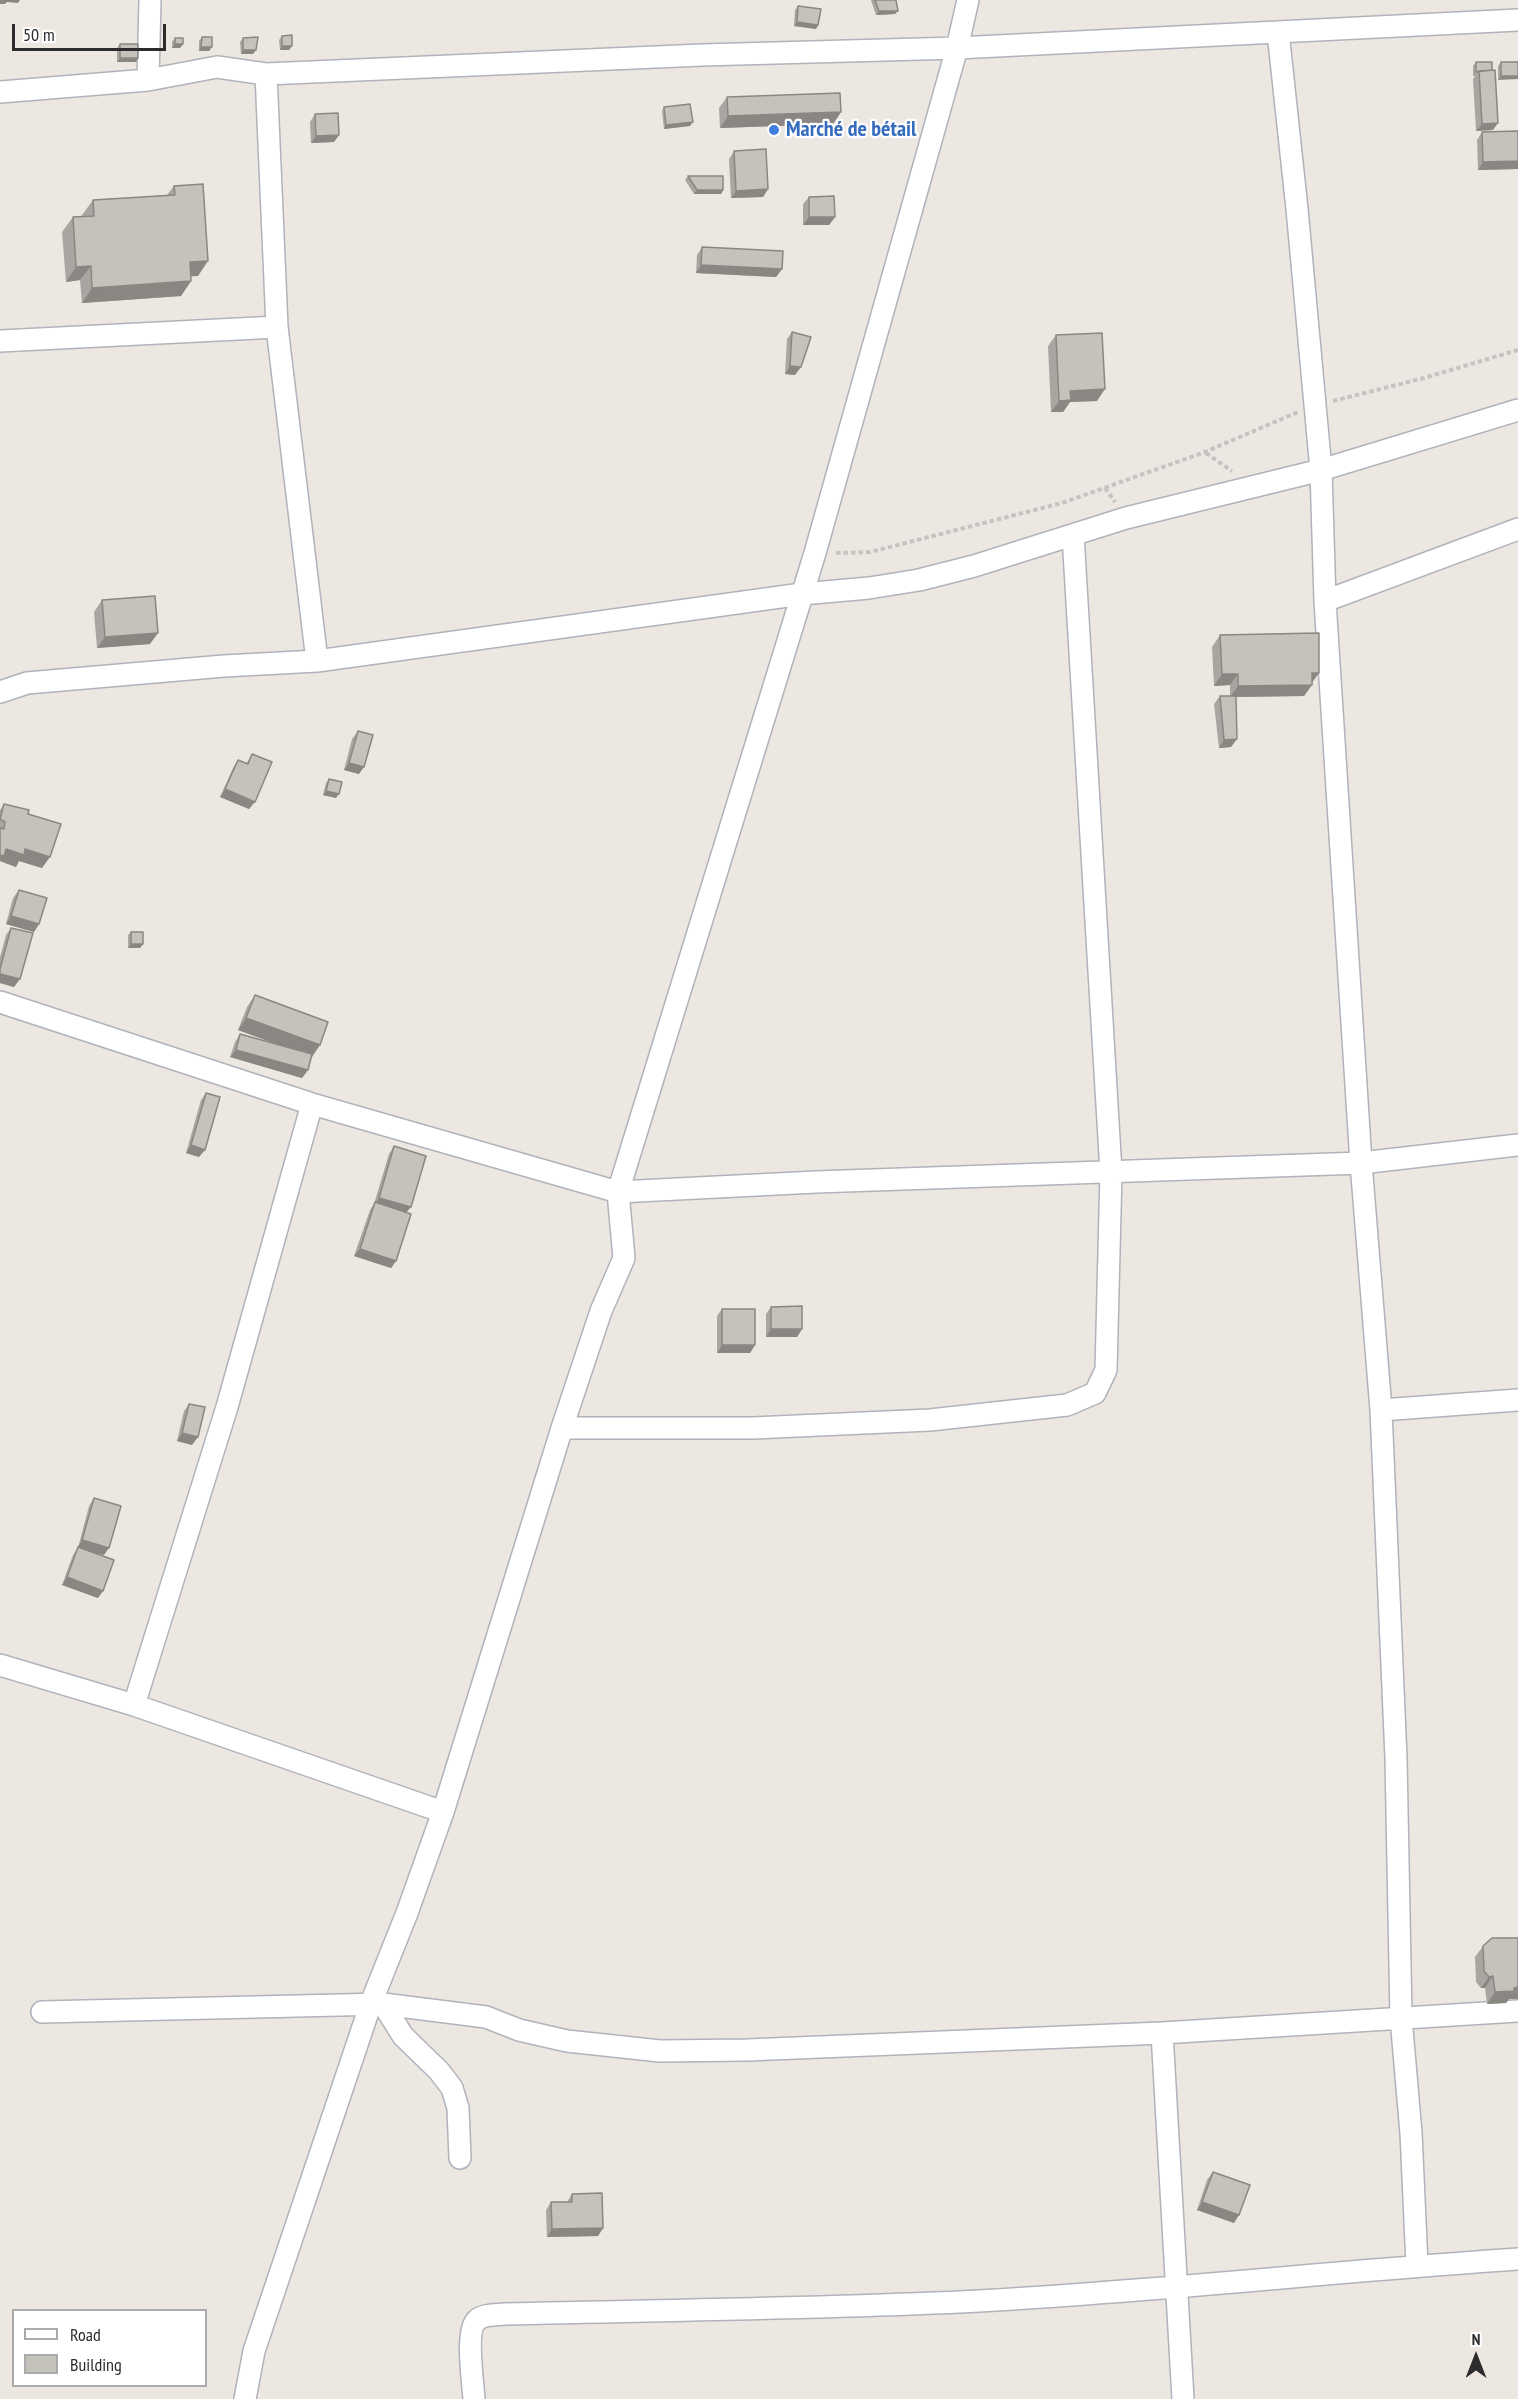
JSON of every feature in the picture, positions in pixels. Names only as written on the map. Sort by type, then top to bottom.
[{"type":"street","points":[[148,80],[150,0]]},
{"type":"street","points":[[245,2399],[254,2351],[377,2004],[442,1812],[562,1428],[601,1311],[624,1258],[618,1192],[814,554],[957,48],[968,0]]},
{"type":"street","points":[[0,92],[148,80],[217,67],[266,74],[702,55],[957,48],[1518,20]]},
{"type":"street","points":[[1278,32],[1321,470],[1325,601],[1361,1163],[1381,1410],[1396,1758],[1401,2018],[1411,2133],[1417,2265]]},
{"type":"street","points":[[266,74],[277,327],[317,661]]},
{"type":"street","points":[[0,340],[277,327]]},
{"type":"street","points":[[0,692],[27,683],[224,666],[317,661],[919,580],[974,566],[1126,518],[1321,470],[1518,410]]},
{"type":"street","points":[[1325,601],[1518,529]]},
{"type":"street","points":[[562,1428],[753,1428],[930,1420],[1067,1405],[1095,1393],[1106,1370],[1111,1172],[1073,535]]},
{"type":"street","points":[[0,1002],[312,1104],[618,1192],[816,1182],[1361,1163],[1518,1145]]},
{"type":"street","points":[[134,1705],[227,1407],[312,1104]]},
{"type":"street","points":[[1381,1410],[1518,1400]]},
{"type":"street","points":[[0,1665],[134,1705],[442,1812]]},
{"type":"street","points":[[42,2012],[377,2004],[486,2017],[519,2030],[567,2041],[660,2051],[747,2050],[1162,2033],[1518,2011]]},
{"type":"street","points":[[377,2004],[403,2036],[439,2071],[452,2088],[458,2108],[460,2158]]},
{"type":"street","points":[[1162,2033],[1183,2399]]},
{"type":"street","points":[[474,2399],[472,2328],[476,2321],[486,2316],[978,2301],[1176,2288],[1417,2265],[1518,2259]]},
{"type":"path","points":[[814,554],[870,552],[1062,503],[1205,453],[1314,405],[1424,378],[1518,350]]},
{"type":"building","points":[[875,0],[896,0],[898,11],[879,11]]},
{"type":"building","points":[[798,6],[821,9],[818,25],[797,22]]},
{"type":"building","points":[[292,35],[292,46],[282,46],[282,36]]},
{"type":"building","points":[[202,37],[212,37],[212,47],[201,47]]},
{"type":"building","points":[[258,37],[256,50],[243,50],[243,38]]},
{"type":"building","points":[[175,38],[183,38],[183,44],[175,44]]},
{"type":"building","points":[[120,44],[138,44],[138,58],[120,58]]},
{"type":"building","points":[[1476,62],[1492,62],[1492,70],[1476,72]]},
{"type":"building","points":[[1501,62],[1518,62],[1518,76],[1501,76]]},
{"type":"building","points":[[1495,70],[1498,123],[1482,124],[1479,71]]},
{"type":"building","points":[[840,93],[841,112],[728,116],[727,97]]},
{"type":"building","points":[[690,104],[693,122],[666,125],[664,107]]},
{"type":"building","points":[[338,113],[339,135],[316,136],[315,114]]},
{"type":"building","points":[[1518,131],[1518,161],[1483,162],[1482,132]]},
{"type":"building","points":[[766,149],[768,189],[736,191],[734,151]]},
{"type":"building","points":[[688,176],[723,176],[723,190],[697,190]]},
{"type":"building","points":[[203,184],[208,261],[190,262],[191,281],[92,288],[91,266],[76,267],[73,217],[94,216],[93,200],[175,195],[174,186]]},
{"type":"building","points":[[834,196],[835,217],[809,217],[809,197]]},
{"type":"building","points":[[702,247],[783,251],[782,269],[701,265]]},
{"type":"building","points":[[792,332],[811,337],[801,367],[790,366]]},
{"type":"building","points":[[1102,333],[1105,389],[1070,391],[1071,400],[1059,401],[1056,335]]},
{"type":"building","points":[[155,596],[158,633],[105,637],[102,600]]},
{"type":"building","points":[[1319,633],[1319,673],[1312,673],[1312,685],[1238,686],[1238,674],[1222,674],[1220,635]]},
{"type":"building","points":[[1220,696],[1236,696],[1237,739],[1224,740]]},
{"type":"building","points":[[358,731],[373,735],[364,767],[349,763]]},
{"type":"building","points":[[252,754],[272,762],[255,802],[225,789],[238,760],[248,764]]},
{"type":"building","points":[[329,779],[342,782],[339,794],[326,791]]},
{"type":"building","points":[[4,804],[29,810],[28,814],[61,824],[50,857],[25,849],[24,855],[6,849],[4,856],[0,855],[0,828],[4,829],[5,822],[0,819]]},
{"type":"building","points":[[19,890],[47,898],[39,924],[11,916]]},
{"type":"building","points":[[11,928],[33,933],[20,979],[0,974]]},
{"type":"building","points":[[131,932],[143,932],[143,944],[131,944]]},
{"type":"building","points":[[255,995],[328,1022],[320,1045],[246,1018]]},
{"type":"building","points":[[240,1034],[312,1054],[308,1070],[236,1050]]},
{"type":"building","points":[[206,1093],[220,1097],[205,1150],[191,1145]]},
{"type":"building","points":[[394,1146],[426,1156],[411,1207],[379,1198]]},
{"type":"building","points":[[375,1202],[411,1214],[396,1261],[360,1249]]},
{"type":"building","points":[[802,1306],[802,1329],[771,1329],[771,1307]]},
{"type":"building","points":[[722,1309],[755,1309],[755,1345],[722,1345]]},
{"type":"building","points":[[189,1404],[205,1407],[198,1437],[182,1433]]},
{"type":"building","points":[[94,1498],[121,1506],[109,1548],[82,1540]]},
{"type":"building","points":[[78,1547],[114,1560],[103,1591],[67,1577]]},
{"type":"building","points":[[1492,1938],[1518,1938],[1518,1987],[1514,1988],[1514,1991],[1495,1992],[1493,1976],[1489,1977],[1484,1971],[1483,1946]]},
{"type":"building","points":[[1213,2172],[1250,2185],[1239,2215],[1202,2202]]},
{"type":"building","points":[[602,2193],[603,2228],[552,2229],[551,2202],[572,2202],[572,2194]]},
{"type":"place","name":"Marché de bétail","points":[[774,130]]}]
